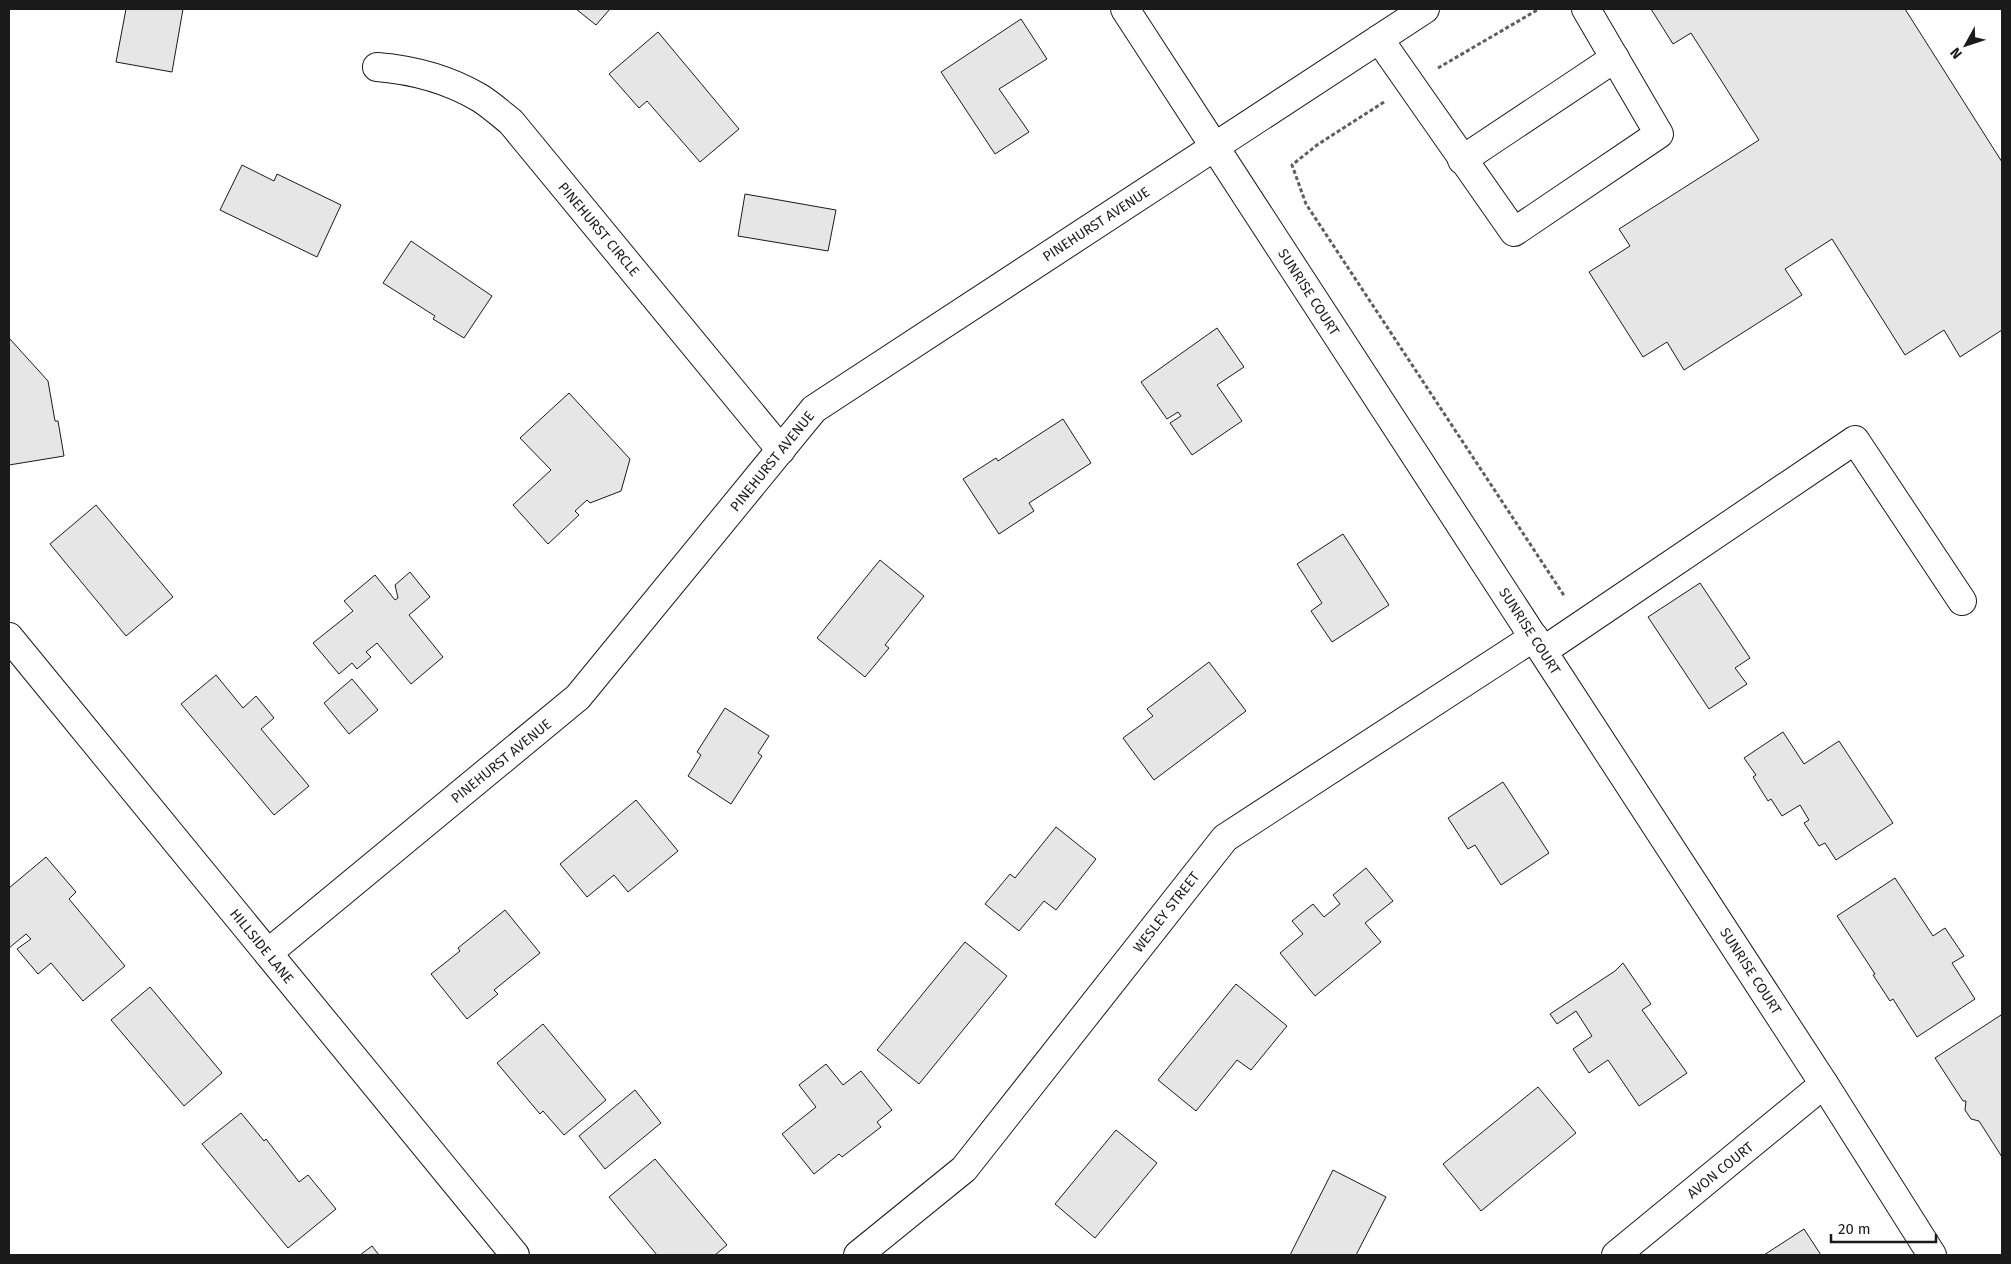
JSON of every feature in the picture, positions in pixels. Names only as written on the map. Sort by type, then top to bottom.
[{"type":"street","name":"SUNRISE COURT","points":[[1125,9],[1824,1084],[1932,1255]]},
{"type":"street","name":"PINEHURST AVENUE","points":[[268,953],[578,698],[814,409],[1425,9]]},
{"type":"street","points":[[1379,39],[1514,232],[1659,134],[1586,9]]},
{"type":"street","points":[[1462,160],[1615,58]]},
{"type":"street","name":"PINEHURST CIRCLE","points":[[377,67],[402,69],[443,80],[482,99],[510,122],[781,450]]},
{"type":"street","name":"WESLEY STREET","points":[[858,1255],[964,1169],[1225,838],[1539,644],[1583,624],[1855,440],[1962,601]]},
{"type":"street","name":"HILLSIDE LANE","points":[[9,637],[515,1255]]},
{"type":"street","name":"AVON COURT","points":[[1616,1255],[1824,1084]]},
{"type":"path","points":[[1539,9],[1410,84],[1317,145],[1292,164],[1306,204],[1583,624]]},
{"type":"building","points":[[126,9],[183,9],[172,72],[116,62]]},
{"type":"building","points":[[576,9],[610,9],[596,25]]},
{"type":"building","points":[[1651,9],[1905,9],[2002,162],[2002,330],[1960,357],[1944,330],[1905,355],[1832,239],[1785,269],[1802,295],[1684,370],[1667,342],[1643,357],[1589,272],[1630,246],[1619,229],[1759,140],[1691,33],[1673,44]]},
{"type":"building","points":[[1021,19],[1047,59],[999,89],[1029,132],[995,154],[941,72]]},
{"type":"building","points":[[658,32],[739,129],[700,162],[647,101],[639,108],[609,74]]},
{"type":"building","points":[[242,165],[274,181],[277,174],[341,205],[317,257],[220,210]]},
{"type":"building","points":[[745,194],[836,210],[828,251],[738,236]]},
{"type":"building","points":[[411,241],[492,296],[464,338],[433,319],[435,316],[383,283]]},
{"type":"building","points":[[1217,328],[1244,367],[1217,385],[1242,421],[1192,455],[1170,423],[1181,416],[1178,412],[1167,419],[1141,382]]},
{"type":"building","points":[[9,338],[48,381],[64,456],[9,465]]},
{"type":"building","points":[[569,393],[630,459],[621,491],[590,503],[587,500],[575,511],[579,515],[548,544],[513,505],[551,470],[520,438]]},
{"type":"building","points":[[1063,419],[1091,463],[1029,503],[1034,511],[999,534],[963,479],[996,458],[998,461]]},
{"type":"building","points":[[96,505],[173,597],[126,636],[50,544]]},
{"type":"building","points":[[1343,534],[1389,605],[1332,642],[1311,611],[1322,603],[1297,564]]},
{"type":"building","points":[[880,560],[924,596],[885,645],[889,648],[865,677],[817,638]]},
{"type":"building","points":[[410,572],[430,597],[409,615],[443,657],[411,684],[377,643],[366,652],[371,657],[357,669],[352,663],[339,674],[313,643],[353,611],[344,601],[375,575],[395,600],[398,598],[395,585]]},
{"type":"building","points":[[1700,583],[1750,658],[1735,668],[1747,684],[1709,709],[1648,617]]},
{"type":"building","points":[[1209,662],[1246,711],[1154,780],[1123,738],[1153,716],[1147,709]]},
{"type":"building","points":[[216,675],[243,708],[256,696],[274,718],[261,729],[309,786],[274,815],[181,704]]},
{"type":"building","points":[[352,679],[378,710],[349,734],[324,703]]},
{"type":"building","points":[[725,708],[769,736],[758,753],[762,756],[731,804],[688,776],[701,755],[697,752]]},
{"type":"building","points":[[1783,732],[1804,764],[1839,741],[1893,823],[1836,860],[1825,843],[1819,846],[1804,823],[1809,820],[1800,805],[1782,816],[1771,799],[1768,801],[1753,777],[1756,775],[1744,758]]},
{"type":"building","points":[[1503,782],[1549,853],[1501,885],[1475,845],[1468,849],[1448,818]]},
{"type":"building","points":[[636,800],[678,851],[628,892],[614,875],[587,897],[560,864]]},
{"type":"building","points":[[1056,827],[1096,859],[1056,910],[1044,901],[1019,931],[985,904],[1010,874],[1015,878]]},
{"type":"building","points":[[46,857],[76,892],[69,899],[125,966],[83,1001],[51,963],[38,974],[17,949],[31,939],[26,934],[9,948],[9,888]]},
{"type":"building","points":[[1366,868],[1393,901],[1365,923],[1381,942],[1315,996],[1280,953],[1303,934],[1292,921],[1313,904],[1324,917],[1340,904],[1333,895]]},
{"type":"building","points":[[1895,878],[1933,936],[1945,928],[1964,956],[1952,963],[1975,999],[1917,1037],[1893,999],[1890,1001],[1873,975],[1875,974],[1837,916]]},
{"type":"building","points":[[505,910],[540,953],[494,990],[498,994],[467,1019],[431,974],[460,951],[458,948]]},
{"type":"building","points":[[965,942],[1007,976],[919,1084],[877,1050]]},
{"type":"building","points":[[1623,963],[1651,1004],[1642,1010],[1687,1073],[1639,1106],[1608,1060],[1589,1073],[1573,1049],[1592,1036],[1576,1011],[1557,1024],[1550,1014],[1615,971]]},
{"type":"building","points":[[1236,984],[1287,1026],[1251,1070],[1237,1060],[1196,1111],[1158,1080]]},
{"type":"building","points":[[150,987],[222,1073],[184,1106],[111,1020]]},
{"type":"building","points":[[2001,1015],[2002,1157],[1979,1121],[1971,1119],[1965,1110],[1966,1101],[1963,1101],[1935,1058]]},
{"type":"building","points":[[543,1024],[606,1100],[564,1135],[543,1111],[540,1114],[497,1063]]},
{"type":"building","points":[[826,1064],[843,1085],[861,1071],[892,1110],[877,1122],[881,1127],[842,1157],[839,1154],[814,1174],[782,1134],[816,1107],[799,1085]]},
{"type":"building","points":[[1538,1087],[1576,1133],[1481,1211],[1443,1164]]},
{"type":"building","points":[[635,1090],[661,1123],[605,1169],[579,1136]]},
{"type":"building","points":[[241,1113],[264,1141],[266,1139],[299,1182],[308,1175],[336,1209],[288,1248],[202,1144]]},
{"type":"building","points":[[1116,1130],[1157,1163],[1095,1238],[1055,1204]]},
{"type":"building","points":[[655,1159],[727,1245],[715,1255],[657,1255],[609,1197]]},
{"type":"building","points":[[1333,1170],[1386,1197],[1356,1255],[1290,1255]]},
{"type":"building","points":[[1804,1229],[1821,1255],[1764,1255]]},
{"type":"building","points":[[372,1246],[379,1255],[360,1255]]}]
